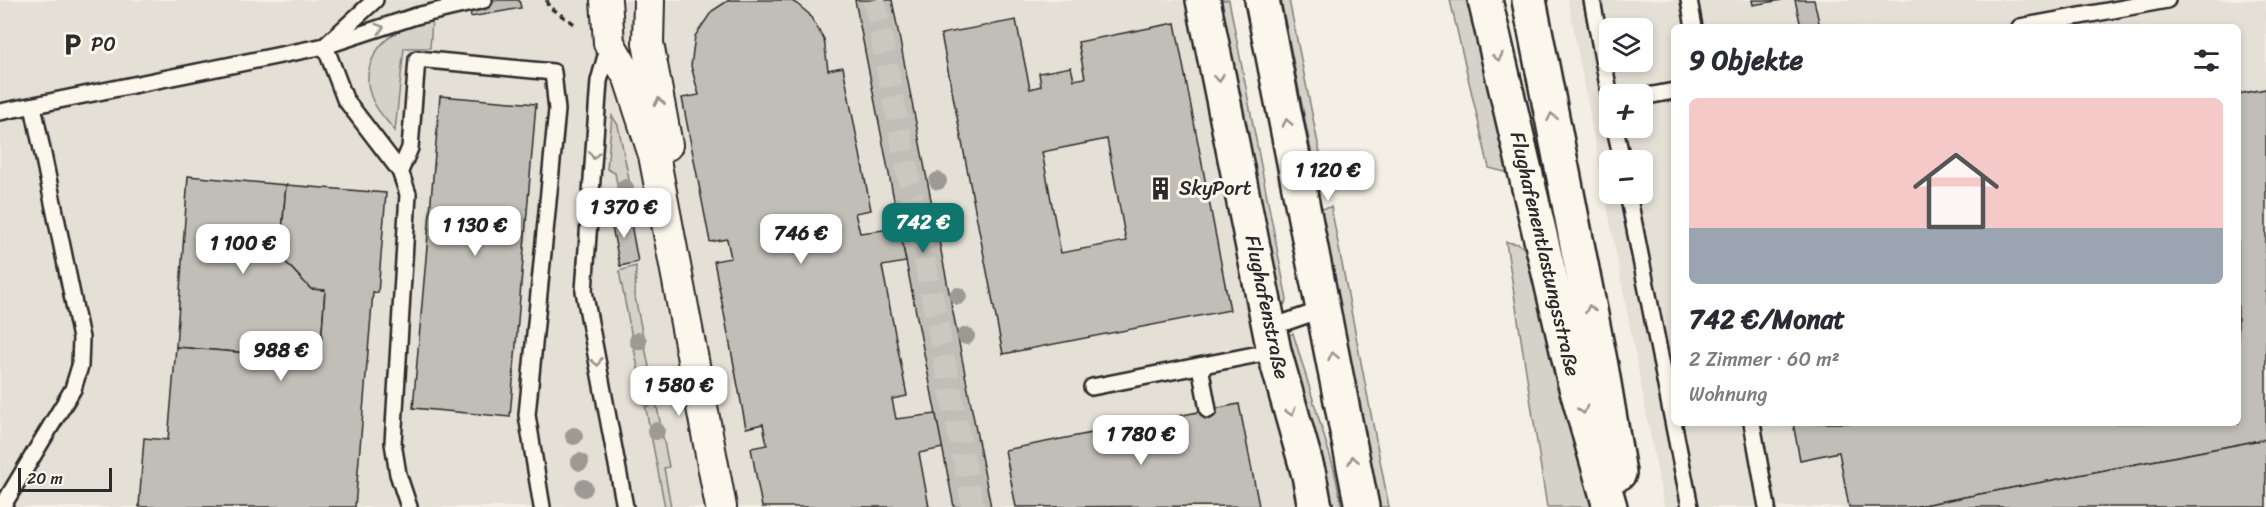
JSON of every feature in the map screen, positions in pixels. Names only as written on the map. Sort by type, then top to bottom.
[{"type":"main road","name":"Flughafenstraße","points":[[1203,0],[1271,340],[1309,475],[1315,507]]},
{"type":"main road","points":[[1262,0],[1362,507]]},
{"type":"main road","name":"Flughafenentlastungsstraße","points":[[1485,0],[1574,380],[1610,507]]},
{"type":"main road","name":"Flughafenentlastungsstraße","points":[[1528,0],[1601,366],[1625,507]]},
{"type":"street","points":[[606,0],[609,43],[629,78],[654,155],[721,507]]},
{"type":"street","points":[[649,0],[648,43],[685,244],[677,283]]},
{"type":"street","points":[[1195,0],[1210,33]]},
{"type":"lane","points":[[325,46],[375,0]]},
{"type":"lane","points":[[0,112],[325,46],[416,16],[484,0]]},
{"type":"lane","points":[[1592,0],[1608,84]]},
{"type":"lane","points":[[1689,0],[1693,24]]},
{"type":"lane","points":[[2036,24],[2167,0]]},
{"type":"lane","points":[[609,43],[598,81],[584,291],[625,507]]},
{"type":"lane","points":[[325,46],[345,99],[400,171],[408,194],[393,443],[398,474],[409,507]]},
{"type":"lane","points":[[400,171],[410,148],[417,59],[553,72],[557,110],[527,415],[542,507]]},
{"type":"lane","points":[[1653,95],[1671,92]]},
{"type":"lane","points":[[2,507],[73,388],[80,357],[81,338],[33,106]]},
{"type":"lane","points":[[1630,204],[1671,411]]},
{"type":"lane","points":[[1092,387],[1200,366],[1271,340],[1324,309]]},
{"type":"lane","points":[[1200,366],[1208,410]]},
{"type":"lane","points":[[1674,426],[1690,507]]},
{"type":"lane","points":[[1753,426],[1767,507]]},
{"type":"shaded area","points":[[0,0],[1203,0],[1315,507],[0,507]]},
{"type":"shaded area","points":[[1221,0],[1229,0],[1287,300],[1282,308]]},
{"type":"shaded area","points":[[1281,0],[1289,0],[1324,173],[1316,175]]},
{"type":"shaded area","points":[[1450,0],[1468,0],[1509,173],[1489,168]]},
{"type":"shaded area","points":[[1568,0],[2266,0],[2266,507],[1664,507],[1607,204],[1653,204],[1653,150],[1599,150],[1599,164]]},
{"type":"shaded area","points":[[432,21],[430,48],[404,48],[395,131],[373,101],[369,90],[369,68],[378,49],[395,33]]},
{"type":"shaded area","points":[[612,116],[618,125],[635,209],[622,212],[615,173],[607,169]]},
{"type":"shaded area","points":[[1331,207],[1389,507],[1379,507],[1321,209]]},
{"type":"shaded area","points":[[1506,242],[1519,244],[1530,254],[1591,507],[1547,507]]},
{"type":"shaded area","points":[[636,266],[635,297],[669,467],[664,468],[671,507],[665,507],[619,271]]},
{"type":"shaded area","points":[[1293,333],[1334,469],[1342,507],[1334,507],[1287,337]]},
{"type":"building","points":[[468,0],[519,0],[521,8],[471,17]]},
{"type":"building","points":[[729,0],[790,0],[797,4],[809,14],[824,39],[828,70],[843,67],[871,210],[855,213],[860,233],[900,228],[906,262],[882,266],[907,396],[892,399],[896,419],[936,414],[943,448],[919,453],[929,507],[762,507],[751,448],[767,445],[763,424],[746,428],[714,261],[731,258],[727,239],[710,242],[682,98],[699,95],[691,66],[695,36],[712,11]]},
{"type":"building","points":[[855,0],[892,0],[991,507],[954,507]]},
{"type":"building","points":[[1752,0],[1782,0],[1753,5]]},
{"type":"building","points":[[1795,0],[1814,0],[1819,24],[1800,24]]},
{"type":"building","name":"SkyPort","points":[[1016,20],[1030,89],[1041,86],[1039,73],[1071,67],[1074,80],[1085,78],[1078,42],[1175,23],[1230,310],[1003,354],[941,34]],"holes":[[[1107,139],[1126,241],[1061,253],[1042,152]]]},
{"type":"building","points":[[2266,89],[2266,439],[1913,507],[1849,507],[1839,452],[1800,460],[1794,426],[2241,426],[2241,93]]},
{"type":"building","points":[[440,96],[536,104],[510,417],[413,408]]},
{"type":"building","points":[[188,176],[286,185],[280,256],[311,289],[325,290],[320,359],[176,347]]},
{"type":"building","points":[[286,185],[386,193],[378,293],[373,292],[355,507],[139,507],[144,438],[168,440],[176,347],[320,359],[325,290],[311,289],[280,256]]},
{"type":"building","points":[[629,213],[638,262],[620,266],[610,217]]},
{"type":"building","points":[[1239,404],[1259,506],[1016,507],[1005,450]]},
{"type":"building","points":[[2266,439],[2266,507],[1913,507]]},
{"type":"tunnel","points":[[874,0],[973,507]]},
{"type":"place","name":"P0","points":[[73,44]]},
{"type":"place","name":"SkyPort","points":[[1161,188]]}]
